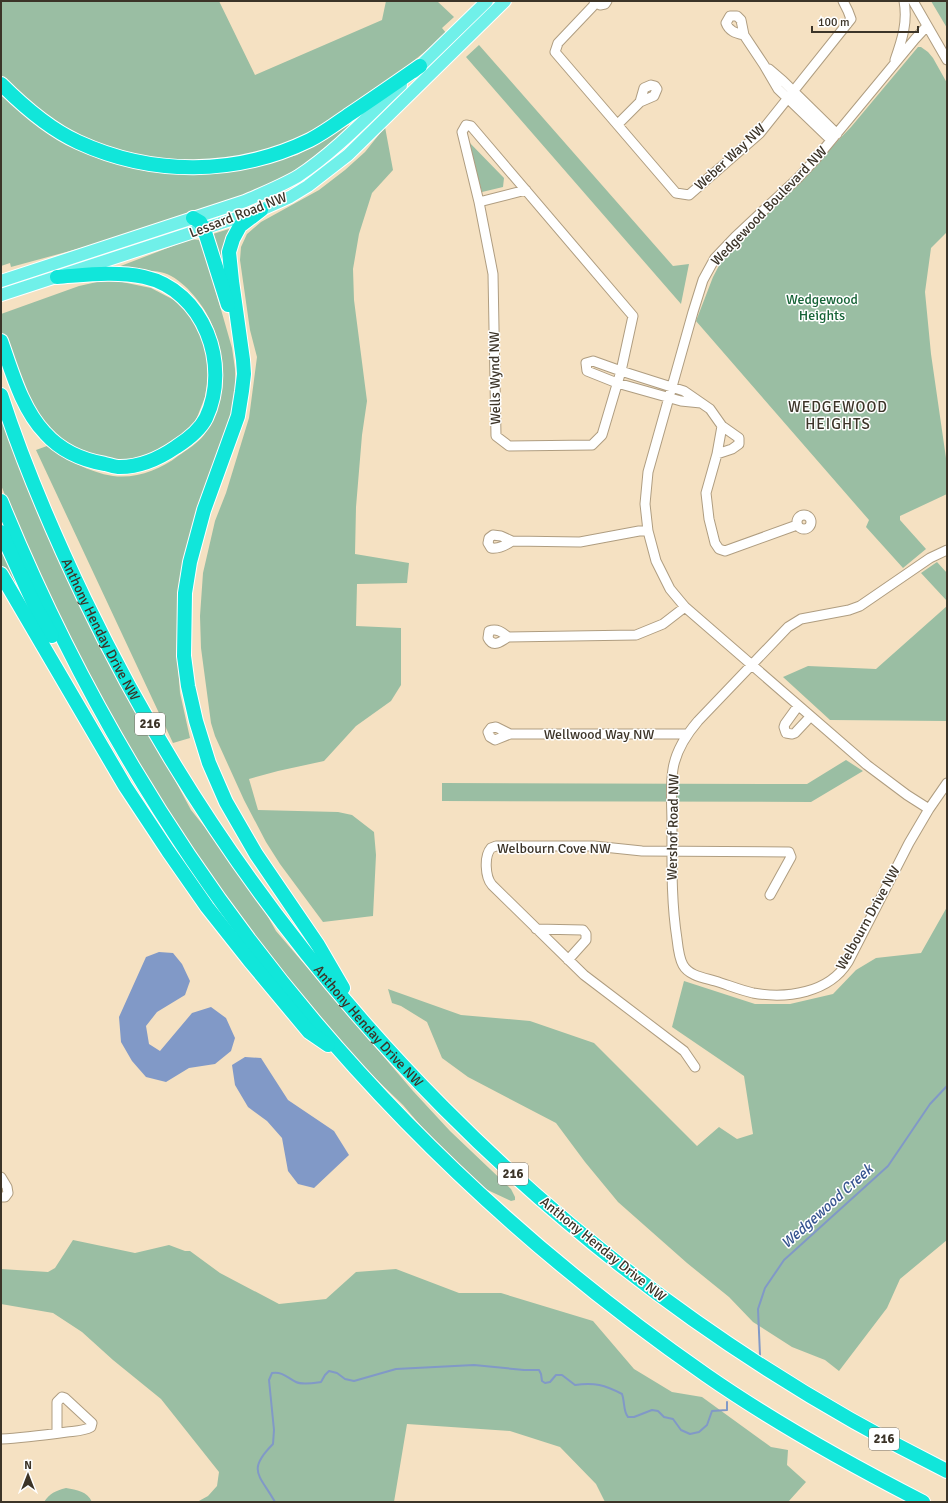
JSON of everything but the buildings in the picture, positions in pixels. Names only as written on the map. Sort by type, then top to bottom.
[{"type":"highway","points":[[1,84],[29,110],[77,142],[120,158],[136,162],[178,168],[199,168],[219,167],[257,160],[277,154],[310,140],[322,134],[420,66]]},
{"type":"highway","points":[[261,210],[240,226],[233,238],[229,252],[244,374],[238,416],[198,532],[190,562],[185,593],[184,656],[188,686],[196,720],[209,763],[226,802],[256,854],[318,945],[360,1018]]},
{"type":"highway","points":[[193,218],[200,222],[204,229],[240,343]]},
{"type":"highway","points":[[1,341],[21,396],[32,417],[45,434],[61,448],[73,455],[88,461],[120,467],[137,464],[155,460],[172,450],[187,440],[198,428],[206,418],[214,389],[214,358],[205,325],[181,295],[164,284],[145,277],[128,274],[57,277]]},
{"type":"highway","name":"Anthony Henday Drive NW","points":[[1,395],[27,468],[66,560],[110,651],[147,720],[227,846],[303,949],[360,1018],[413,1077],[476,1140],[580,1234],[635,1277],[739,1352],[823,1405],[947,1471]]},
{"type":"highway","name":"216","points":[[1,501],[43,598],[72,659],[105,720],[168,824],[202,876],[280,980],[342,1054],[425,1142],[499,1213],[574,1277],[714,1381],[800,1434],[866,1472],[923,1502]]},
{"type":"highway","points":[[1,532],[35,606],[67,664],[105,720]]},
{"type":"highway","points":[[1,574],[125,786],[203,901],[249,960],[309,1032],[342,1054]]},
{"type":"main road","name":"Lessard Road NW","points":[[6,279],[245,201],[278,187],[298,176],[338,145],[487,1]]},
{"type":"main road","name":"Lessard Road NW","points":[[1,295],[261,210],[290,197],[337,165],[505,1]]},
{"type":"street","name":"Weber Way NW","points":[[607,1],[602,5],[595,2],[558,43],[555,52],[676,193],[689,195],[760,132],[790,94]]},
{"type":"street","points":[[790,94],[851,19],[843,1]]},
{"type":"street","points":[[893,66],[904,32],[906,15],[904,1]]},
{"type":"street","points":[[913,1],[947,60]]},
{"type":"street","name":"Wedgewood Boulevard NW","points":[[927,26],[797,179],[735,237],[715,258],[704,280],[693,312],[648,472],[645,504],[648,531],[656,561],[670,589],[685,607],[810,717],[873,770],[929,809]]},
{"type":"street","points":[[744,35],[764,65],[778,90],[790,94],[834,137]]},
{"type":"street","points":[[618,124],[640,102]]},
{"type":"street","name":"Wells Wynd NW","points":[[466,126],[471,126],[633,316],[621,371],[602,435],[592,445],[509,446],[496,436],[493,274],[479,202],[462,132],[466,126]]},
{"type":"street","points":[[479,202],[526,190]]},
{"type":"street","points":[[701,403],[682,401],[617,383],[587,371],[586,363],[593,361],[672,386],[684,391],[710,409],[722,426],[737,435],[740,444],[732,449],[717,454]]},
{"type":"street","points":[[722,426],[717,454],[706,493],[708,519],[715,543],[719,549],[725,551],[797,525]]},
{"type":"street","points":[[512,541],[580,542],[639,531],[648,531]]},
{"type":"street","name":"Wershof Road NW","points":[[684,967],[680,955],[673,908],[673,769],[679,750],[688,734],[698,721],[788,627],[801,619],[849,610],[860,606],[930,558],[947,550]]},
{"type":"street","points":[[508,637],[636,635],[663,624],[685,607]]},
{"type":"street","points":[[798,706],[785,724],[784,727],[786,732],[792,734],[795,733],[810,717]]},
{"type":"street","name":"Wellwood Way NW","points":[[510,734],[688,734]]},
{"type":"street","name":"Welbourn Drive NW","points":[[684,967],[694,974],[746,991],[763,994],[804,992],[825,985],[841,971],[848,962],[909,843],[929,809],[947,783]]},
{"type":"street","name":"Welbourn Cove NW","points":[[672,851],[636,851],[594,846],[496,846],[491,848],[487,856],[488,880],[536,930],[584,975],[684,1051],[695,1067]]},
{"type":"street","points":[[672,851],[788,852],[791,857],[770,895]]},
{"type":"street","points":[[536,930],[583,930],[586,934],[586,940],[568,960]]},
{"type":"street","points":[[1,1177],[7,1187],[8,1193],[5,1197],[1,1197]]},
{"type":"street","points":[[1,1439],[57,1433],[88,1429],[91,1427],[92,1423],[65,1398],[62,1397],[57,1402],[57,1433]]},
{"type":"green space","points":[[1,1],[219,1],[255,75],[382,20],[386,1],[437,1],[454,17],[442,28],[447,34],[356,107],[292,143],[255,154],[218,160],[178,161],[148,158],[121,152],[80,136],[61,125],[33,105],[1,75]]},
{"type":"green space","points":[[931,1],[947,1],[947,28]]},
{"type":"green space","points":[[479,45],[673,266],[689,264],[681,304],[466,57]]},
{"type":"green space","name":"Wedgewood Heights","points":[[918,47],[921,47],[928,52],[933,58],[947,83],[947,232],[931,248],[925,292],[931,354],[947,465],[947,494],[900,516],[900,520],[926,549],[903,568],[866,527],[869,520],[696,321],[713,277],[724,256],[751,231],[851,127]]},
{"type":"green space","points":[[1,93],[96,156],[146,171],[177,174],[220,173],[257,166],[297,155],[349,125],[350,127],[307,164],[277,182],[253,193],[103,242],[11,267],[10,263],[1,266]]},
{"type":"green space","points":[[385,127],[393,170],[372,193],[359,234],[353,269],[354,300],[367,401],[362,435],[356,507],[355,554],[409,563],[407,583],[357,584],[356,626],[401,628],[401,685],[391,701],[356,726],[324,761],[249,779],[258,810],[338,812],[352,815],[374,832],[376,855],[373,916],[323,922],[280,864],[266,842],[244,800],[215,736],[211,723],[201,648],[200,616],[203,573],[215,521],[226,493],[249,418],[257,357],[250,330],[240,260],[241,247],[247,234],[261,222],[319,190],[345,170],[365,152]]},
{"type":"green space","points":[[467,140],[504,178],[503,187],[482,192]]},
{"type":"green space","points":[[232,228],[227,235],[223,247],[222,267],[213,234]]},
{"type":"green space","points":[[191,239],[199,240],[202,243],[232,348],[236,394],[179,618],[178,665],[180,693],[190,738],[173,743],[36,450],[47,446],[71,461],[95,472],[122,477],[139,475],[156,469],[171,461],[199,441],[204,435],[217,409],[223,384],[222,358],[210,320],[197,299],[178,280],[164,273],[155,271],[119,270],[118,267]]},
{"type":"green space","points":[[106,280],[151,288],[174,300],[190,315],[207,349],[208,374],[205,397],[196,420],[189,432],[145,459],[103,461],[57,441],[30,403],[15,370],[1,333],[1,314],[79,286]]},
{"type":"green space","points":[[1,414],[79,602],[191,810],[247,880],[276,931],[413,1091],[450,1131],[511,1189],[515,1200],[511,1201],[479,1186],[426,1132],[403,1105],[351,1055],[313,1011],[221,891],[132,756],[76,651],[20,533],[1,485]]},
{"type":"green space","points":[[1,543],[16,580],[15,583],[1,567]]},
{"type":"green space","points":[[937,562],[947,573],[947,601],[921,573]]},
{"type":"green space","points":[[947,606],[947,721],[830,720],[783,677],[808,666],[876,669]]},
{"type":"green space","points":[[846,760],[863,771],[811,802],[442,801],[442,783],[807,784]]},
{"type":"green space","points":[[947,907],[947,1240],[900,1279],[887,1308],[839,1371],[825,1360],[792,1347],[753,1322],[729,1297],[687,1263],[618,1202],[585,1162],[556,1123],[468,1077],[442,1058],[427,1022],[401,1006],[392,1003],[388,989],[461,1015],[530,1021],[594,1043],[697,1146],[719,1127],[737,1139],[753,1134],[744,1076],[672,1027],[684,981],[755,1004],[790,1004],[833,994],[856,970],[876,958],[921,953]]},
{"type":"green space","points":[[73,1240],[135,1253],[169,1245],[185,1251],[190,1251],[220,1273],[279,1304],[326,1299],[356,1272],[396,1269],[459,1293],[501,1293],[593,1321],[634,1369],[672,1392],[702,1397],[771,1447],[788,1450],[787,1465],[806,1482],[788,1502],[605,1502],[596,1484],[560,1447],[510,1431],[407,1424],[394,1502],[197,1502],[208,1496],[217,1486],[219,1472],[161,1399],[113,1360],[82,1332],[53,1313],[1,1304],[1,1269],[48,1272],[55,1268]]},
{"type":"green space","points":[[66,1488],[78,1490],[84,1493],[92,1502],[44,1502],[48,1496]]},
{"type":"water","points":[[159,952],[173,953],[182,964],[190,981],[185,995],[157,1012],[146,1026],[149,1044],[160,1051],[192,1013],[211,1007],[226,1018],[235,1038],[231,1051],[215,1064],[189,1068],[166,1082],[146,1077],[132,1061],[121,1042],[119,1017],[146,957]]},
{"type":"water","points":[[245,1057],[261,1058],[288,1100],[334,1131],[349,1155],[314,1188],[298,1184],[288,1171],[282,1138],[267,1121],[248,1107],[235,1085],[232,1065]]},
{"type":"waterway","name":"Wedgewood Creek","points":[[760,1355],[758,1309],[765,1288],[784,1260],[888,1166],[930,1104],[947,1086]]},
{"type":"waterway","name":"Wedgewood Creek","points":[[275,1502],[258,1473],[260,1461],[273,1444],[274,1430],[269,1380],[272,1373],[282,1374],[296,1382],[305,1384],[321,1382],[329,1371],[337,1373],[345,1379],[354,1381],[396,1369],[474,1365],[539,1370],[542,1381],[545,1383],[550,1382],[556,1375],[562,1375],[575,1385],[594,1384],[610,1388],[622,1394],[625,1412],[628,1417],[634,1417],[652,1410],[658,1411],[664,1417],[673,1419],[681,1430],[690,1434],[699,1432],[707,1425],[712,1411],[727,1410],[727,1402]]},
{"type":"district","name":"WEDGEWOOD HEIGHTS","points":[[838,416]]}]
